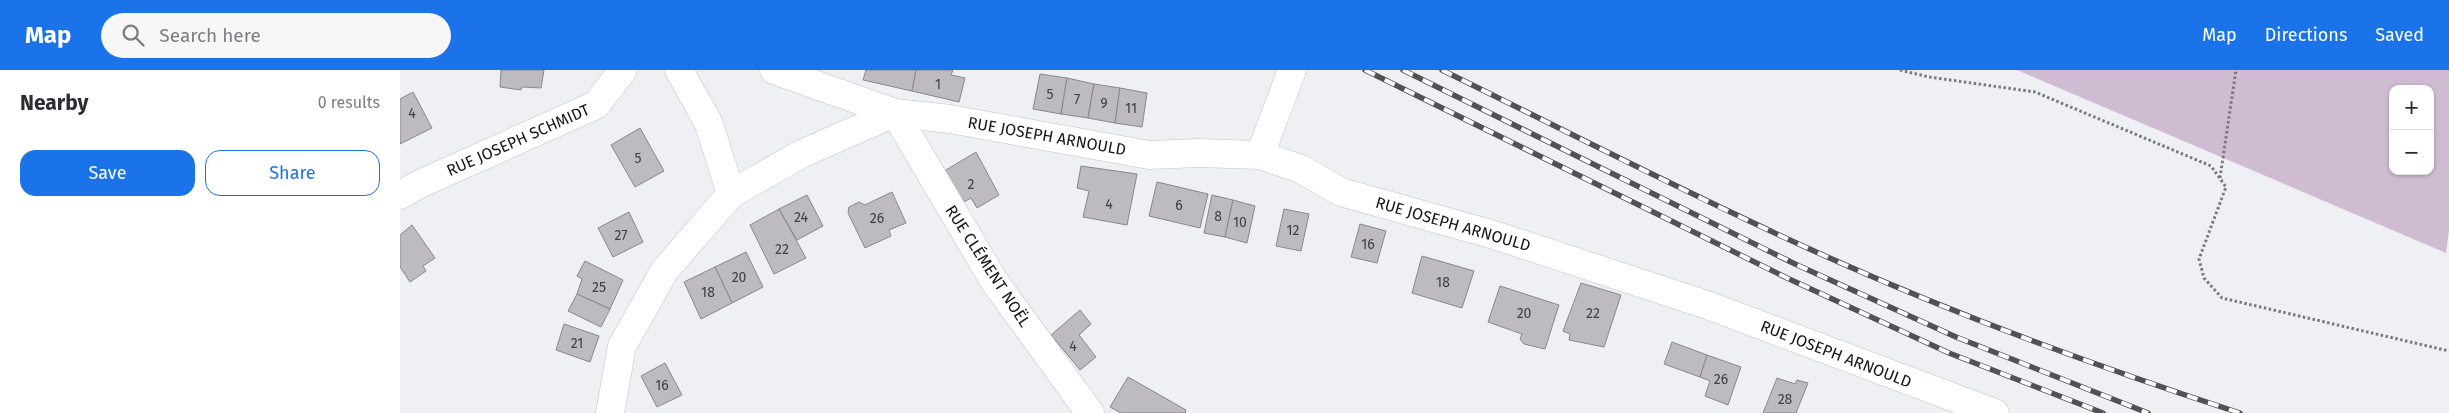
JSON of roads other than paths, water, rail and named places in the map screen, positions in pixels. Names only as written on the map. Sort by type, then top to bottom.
[{"type":"street","name":"RUE JOSEPH SCHMIDT","points":[[400,195],[422,183],[596,105],[623,70]]},
{"type":"street","points":[[679,70],[709,124],[730,194]]},
{"type":"street","name":"RUE JOSEPH ARNOULD","points":[[774,70],[894,113],[950,119],[1150,154],[1260,155],[1301,169],[1341,192],[1494,235],[1707,305],[1995,413]]},
{"type":"street","points":[[1260,155],[1292,70]]},
{"type":"street","points":[[610,413],[622,346],[665,270],[730,194],[801,154],[894,113]]},
{"type":"street","name":"RUE CLÉMENT NOËL","points":[[894,113],[994,281],[1090,413]]},
{"type":"railway","points":[[1365,70],[1787,278],[1949,353],[2103,413]]},
{"type":"railway","points":[[1403,70],[1795,264],[1956,337],[2148,413]]},
{"type":"railway","points":[[1442,70],[1712,204],[1856,270],[2019,336],[2129,376],[2240,413]]}]
